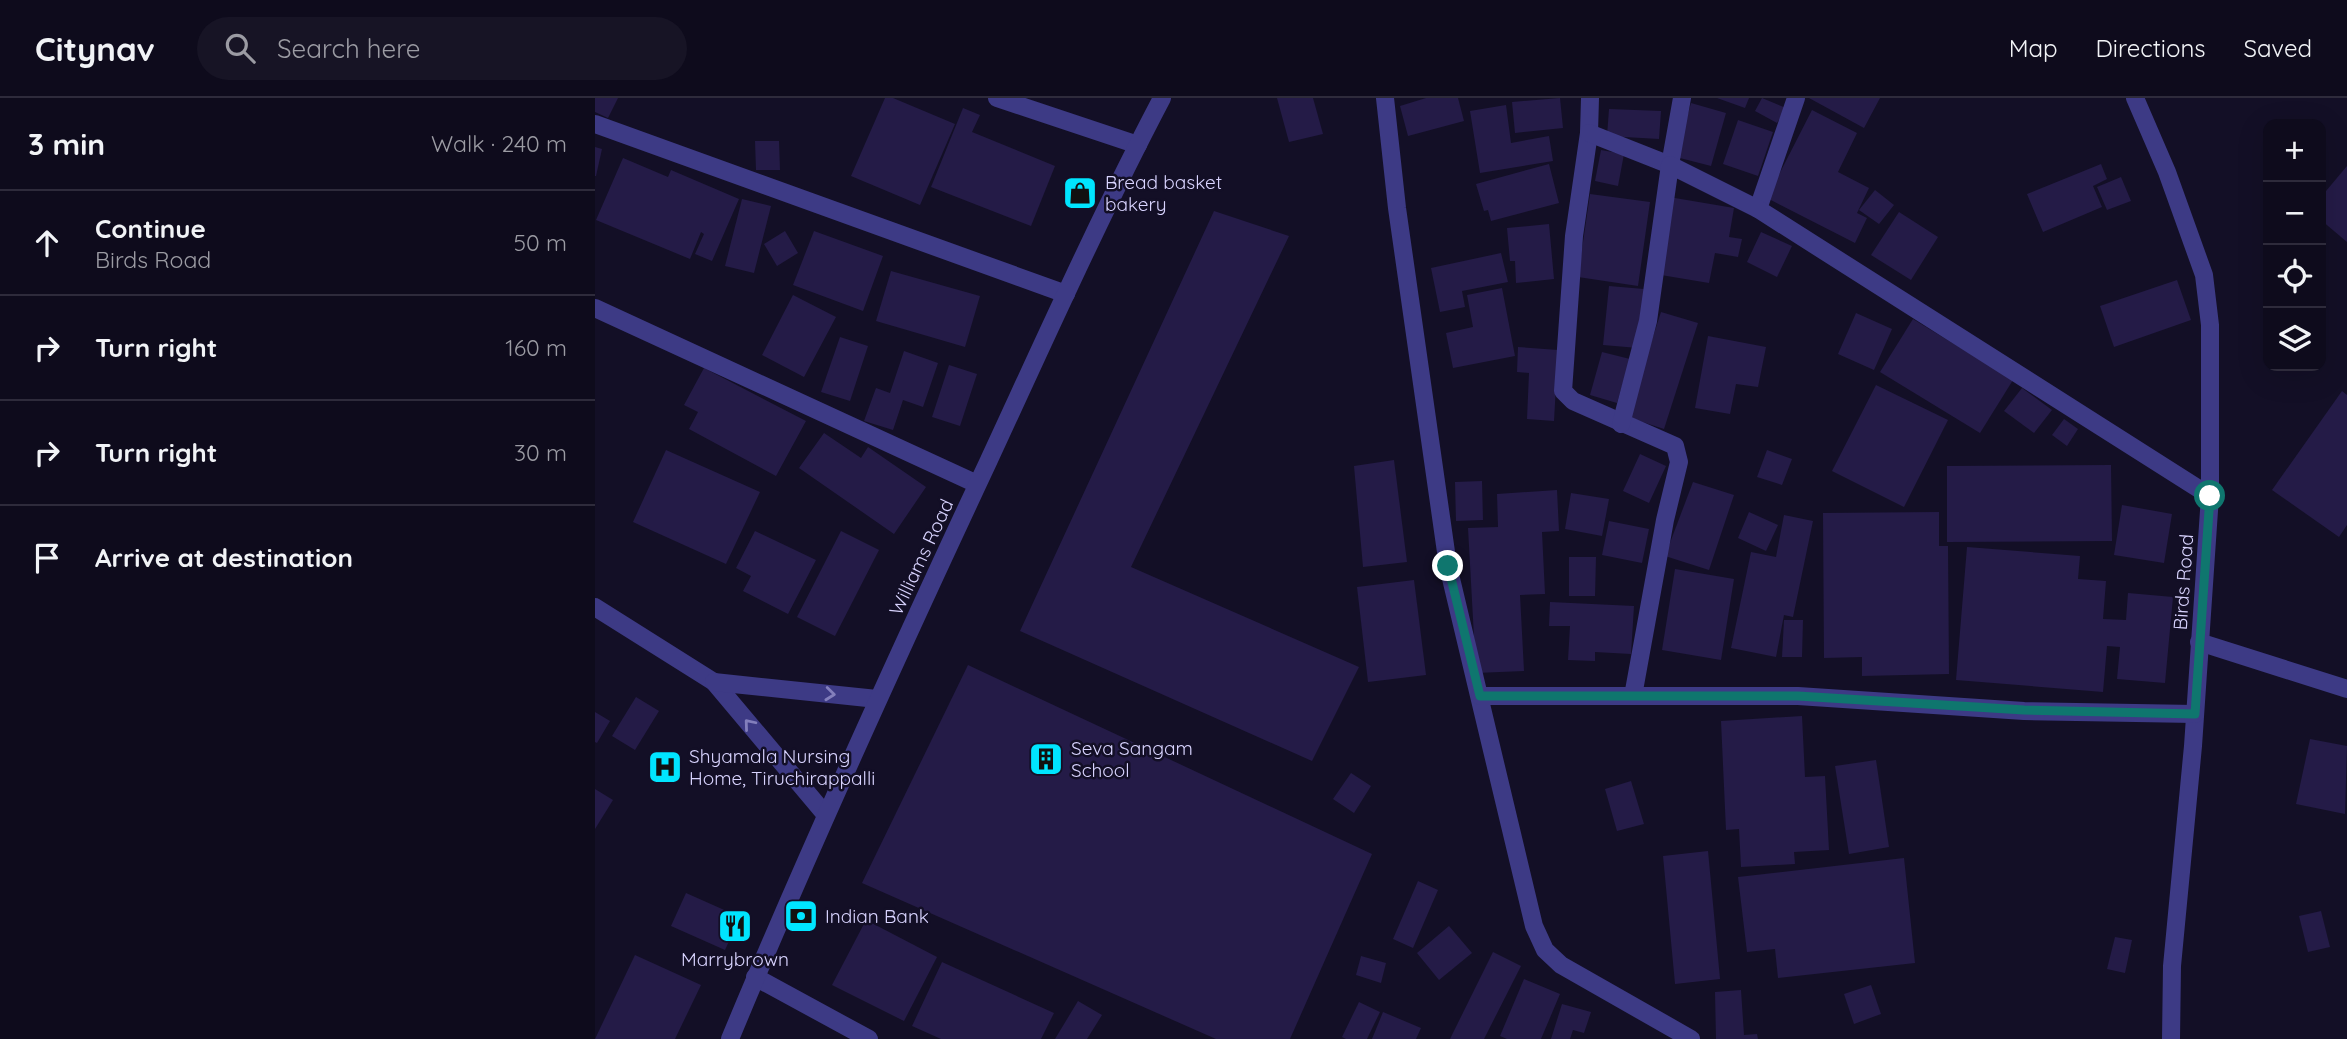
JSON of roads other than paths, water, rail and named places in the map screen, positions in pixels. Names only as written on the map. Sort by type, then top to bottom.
[{"type":"street","points":[[997,98],[1138,145]]},
{"type":"street","name":"Williams Road","points":[[730,1039],[877,699],[1066,294],[1162,98]]},
{"type":"street","points":[[1385,98],[1397,208],[1448,566],[1534,926],[1545,950],[1561,965],[1691,1039]]},
{"type":"street","points":[[1590,98],[1589,133],[1574,236],[1563,391],[1573,401],[1675,446],[1679,462],[1665,520],[1633,696]]},
{"type":"street","points":[[1621,424],[1648,321],[1682,98]]},
{"type":"street","points":[[1758,209],[1796,98]]},
{"type":"street","name":"Birds Road","points":[[2135,98],[2167,172],[2204,275],[2210,324],[2210,496],[2195,714],[2172,966],[2171,1039]]},
{"type":"street","points":[[595,124],[1066,294]]},
{"type":"street","points":[[1589,133],[1670,165],[1758,209],[2210,496]]},
{"type":"street","points":[[595,307],[978,484]]},
{"type":"street","points":[[595,607],[714,682],[825,814]]},
{"type":"street","points":[[2200,642],[2347,689]]},
{"type":"street","points":[[714,682],[877,699]]},
{"type":"street","points":[[1480,696],[1798,696],[2024,710],[2195,714]]},
{"type":"street","points":[[755,977],[869,1039]]},
{"type":"place","name":"Bread basket bakery","points":[[1080,193]]},
{"type":"place","name":"Seva Sangam School","points":[[1046,759]]},
{"type":"place","name":"Shyamala Nursing Home, Tiruchirappalli","points":[[665,767]]},
{"type":"place","name":"Indian Bank","points":[[801,916]]},
{"type":"place","name":"Marrybrown","points":[[735,926]]}]
